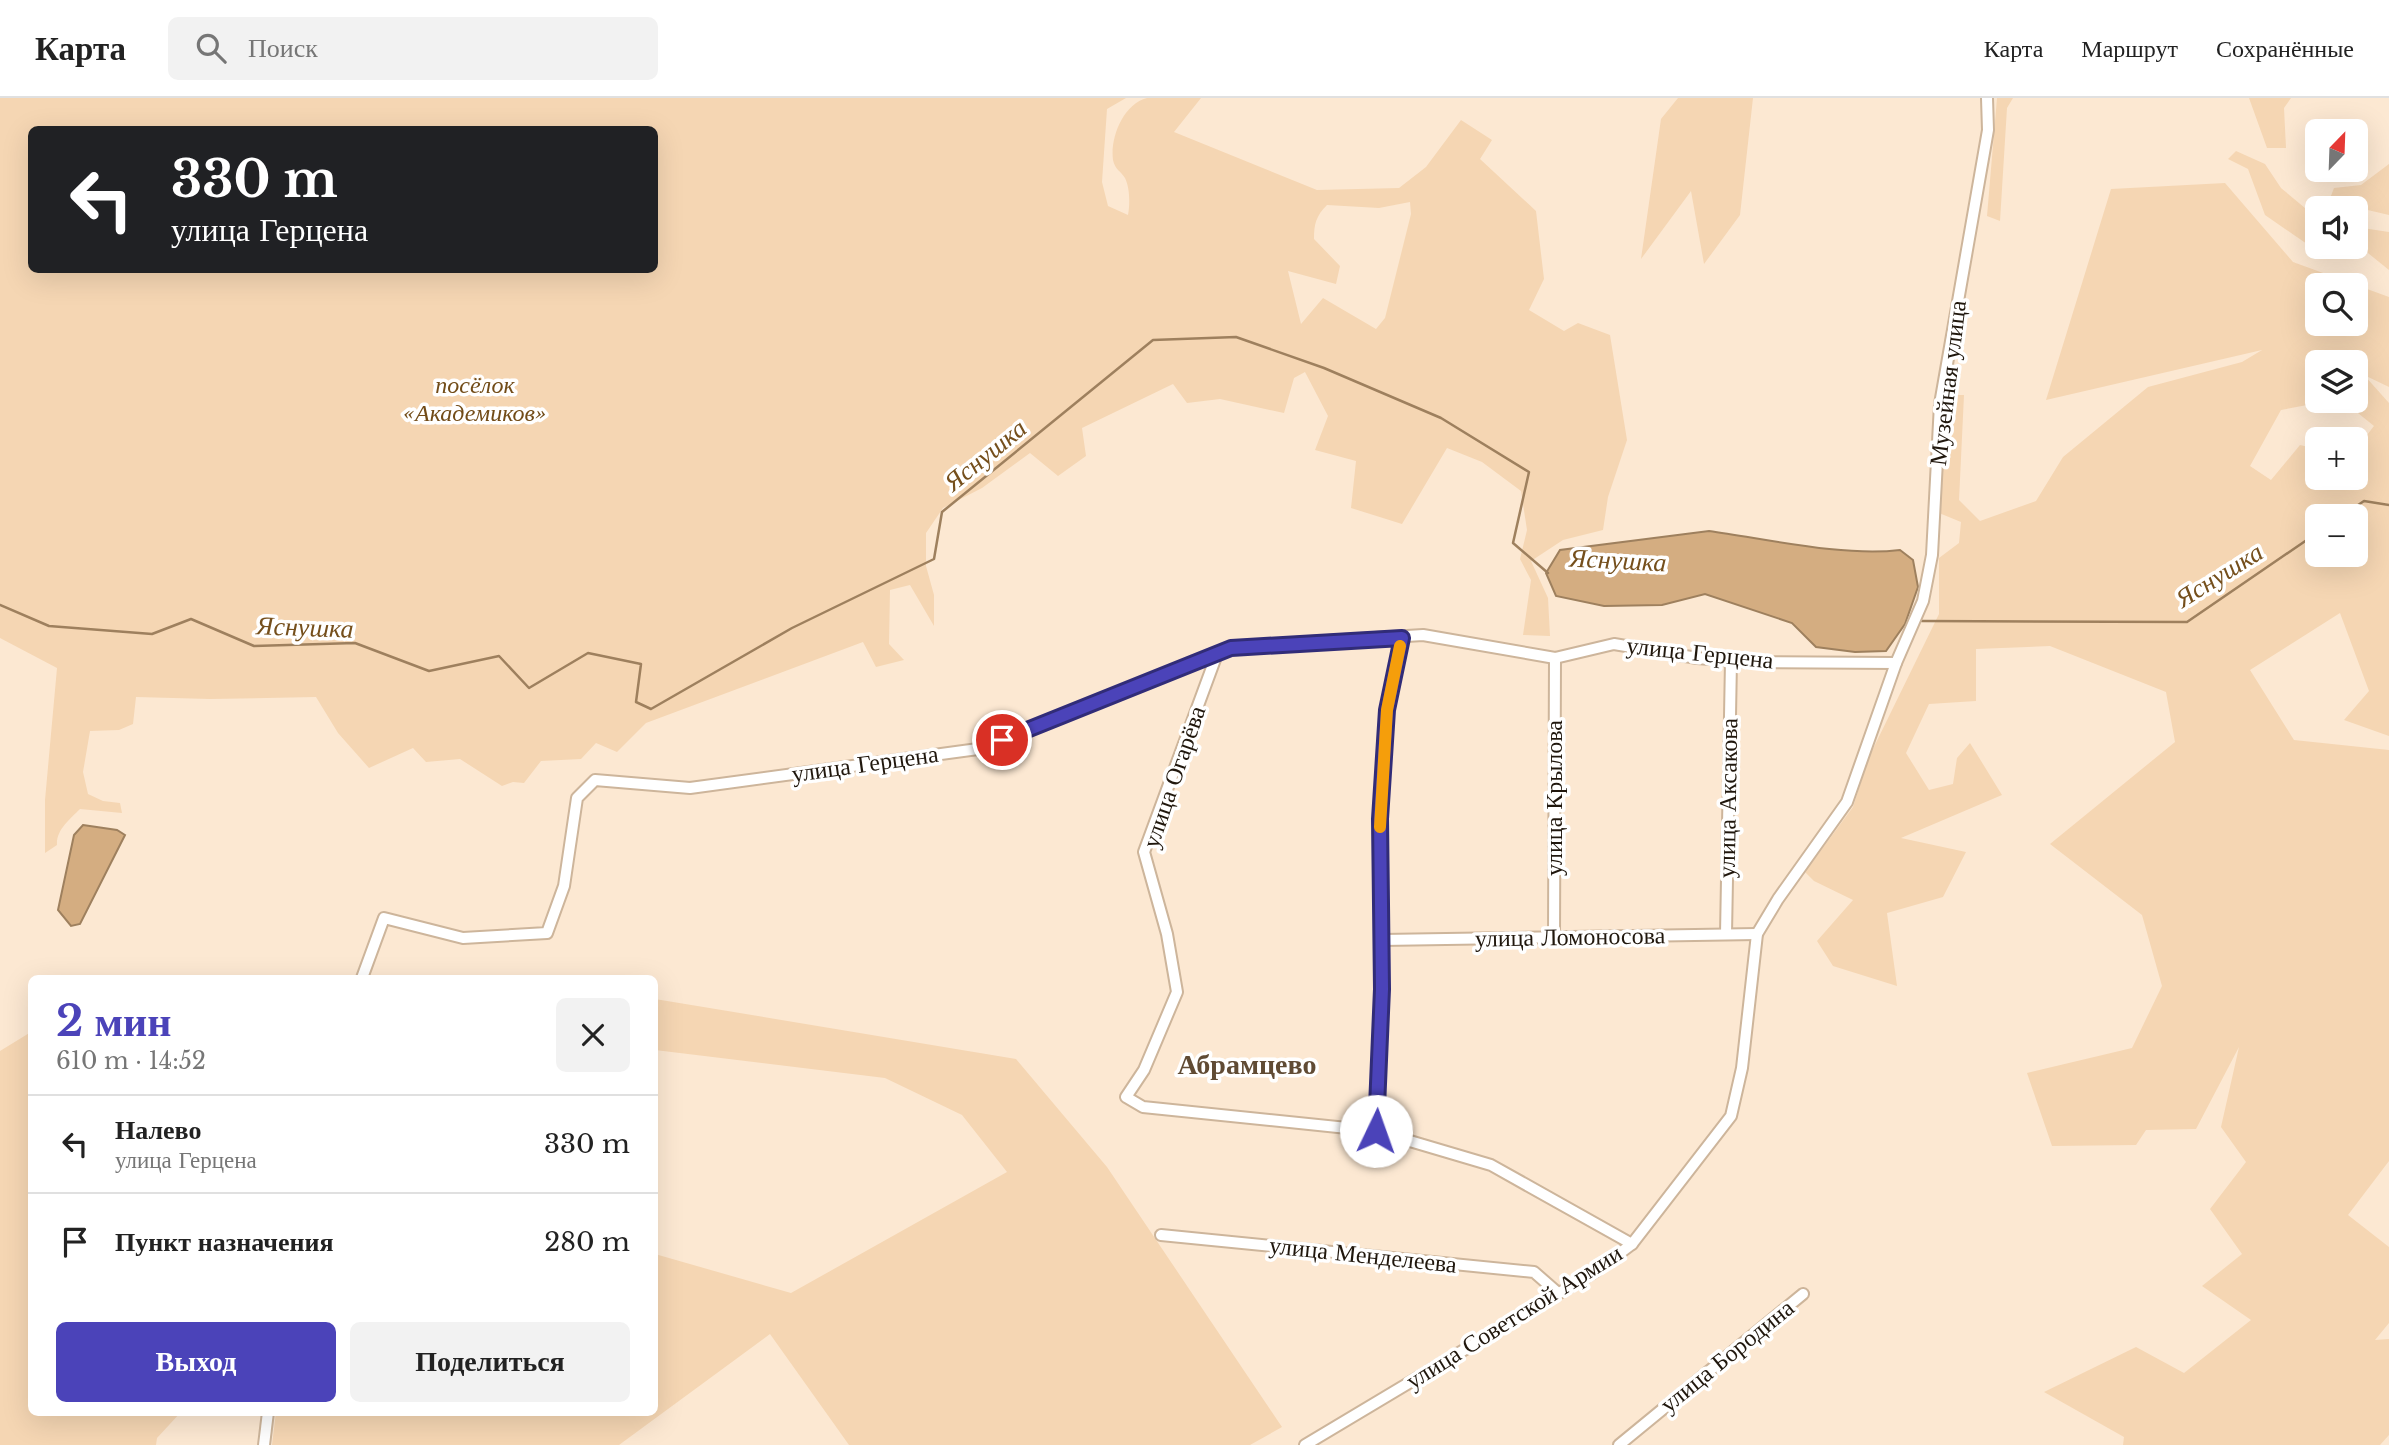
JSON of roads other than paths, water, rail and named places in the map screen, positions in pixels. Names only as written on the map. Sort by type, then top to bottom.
[{"type":"street","name":"Музейная улица","points":[[1896,663],[1923,601],[1931,555],[1940,404],[1989,130],[1987,98]]},
{"type":"street","name":"улица Герцена","points":[[363,975],[384,918],[463,938],[547,933],[564,886],[578,798],[595,780],[690,788],[978,749],[1231,648],[1423,635],[1555,658],[1614,644],[1731,661],[1896,663]]},
{"type":"street","points":[[1402,638],[1387,710],[1381,792],[1382,940],[1376,1131],[1491,1165],[1632,1244]]},
{"type":"street","name":"улица Огарёва","points":[[1217,654],[1144,852],[1167,934],[1177,992],[1143,1070],[1126,1097],[1143,1107],[1376,1131]]},
{"type":"street","name":"улица Крылова","points":[[1553,937],[1555,658]]},
{"type":"street","name":"улица Аксакова","points":[[1726,934],[1731,661]]},
{"type":"street","name":"улица Советской Армии","points":[[1305,1445],[1596,1270],[1632,1244],[1731,1116],[1742,1068],[1757,934],[1847,802],[1896,663]]},
{"type":"street","name":"улица Ломоносова","points":[[1382,940],[1757,934]]},
{"type":"street","name":"улица Менделеева","points":[[1161,1235],[1534,1272],[1558,1293]]},
{"type":"street","name":"улица Бородина","points":[[1619,1445],[1803,1294]]},
{"type":"street","points":[[264,1445],[268,1416]]},
{"type":"water","points":[[1709,531],[1830,549],[1878,552],[1900,550],[1913,560],[1918,587],[1905,624],[1886,651],[1855,652],[1816,647],[1792,623],[1705,594],[1662,605],[1604,606],[1556,596],[1546,573],[1560,550]]},
{"type":"water","points":[[83,825],[117,830],[125,835],[80,924],[71,926],[58,910],[74,835]]},
{"type":"waterway","name":"Яснушка","points":[[0,605],[49,626],[152,634],[191,619],[254,646],[355,643],[429,671],[499,656],[529,688],[588,653],[641,664],[636,702],[651,709],[792,628],[934,559],[942,512],[1153,340],[1236,337],[1324,368],[1441,418],[1529,472],[1513,543],[1548,573]]},
{"type":"waterway","name":"Яснушка","points":[[2360,504],[2364,501],[2389,505]]},
{"type":"waterway","name":"Яснушка","points":[[1922,621],[2187,622],[2305,541]]},
{"type":"district","name":"Абрамцево","points":[[1247,1064]]},
{"type":"park label","name":"посёлок «Академиков»","points":[[475,399]]}]
